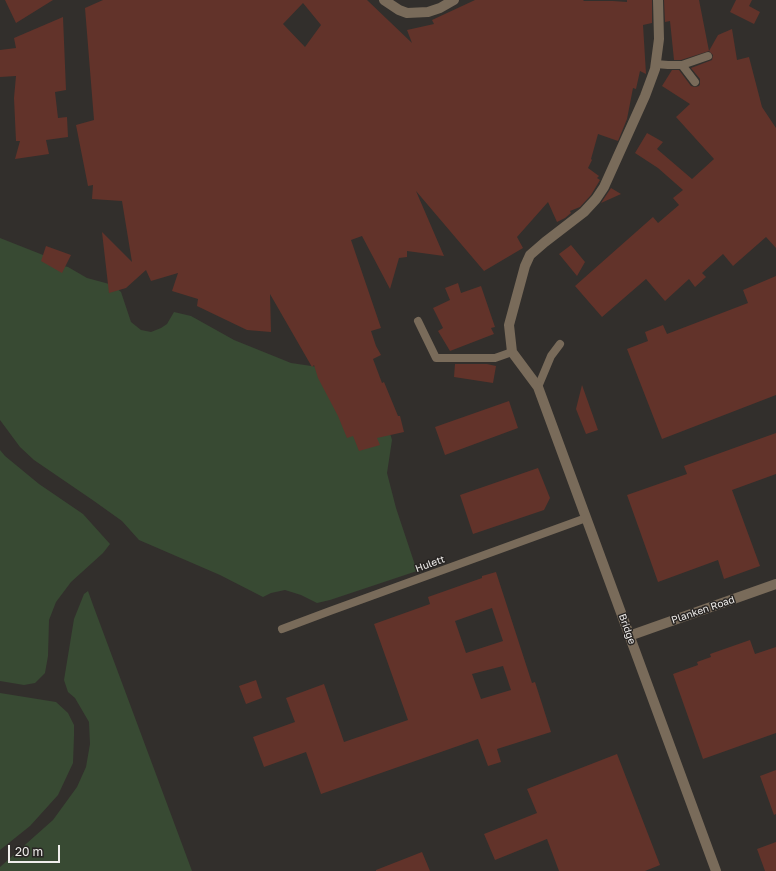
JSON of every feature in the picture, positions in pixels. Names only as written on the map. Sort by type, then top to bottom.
[{"type":"street","points":[[384,0],[399,10],[407,13],[428,12],[440,8],[454,0]]},
{"type":"street","points":[[512,352],[509,325],[527,261],[530,256],[545,242],[584,212],[596,199],[604,187],[646,96],[656,64],[659,39],[658,0]]},
{"type":"street","name":"Bridge","points":[[512,352],[538,387],[716,871]]},
{"type":"street","name":"Planken Road","points":[[629,636],[776,584]]},
{"type":"lane","points":[[656,64],[682,65],[708,56]]},
{"type":"lane","points":[[682,65],[695,82]]},
{"type":"lane","points":[[418,321],[436,358],[495,358],[512,352]]},
{"type":"lane","points":[[538,387],[551,356],[560,344]]},
{"type":"lane","name":"Hulett","points":[[282,630],[330,610],[586,518]]},
{"type":"green space","points":[[0,238],[43,255],[59,265],[68,267],[87,278],[113,285],[121,292],[131,322],[141,330],[151,332],[161,328],[167,324],[174,312],[191,316],[234,340],[291,363],[325,368],[385,416],[392,440],[387,473],[396,508],[417,571],[317,603],[301,595],[285,590],[271,593],[263,597],[220,575],[139,540],[122,521],[34,460],[20,447],[0,420]]},
{"type":"green space","points":[[0,450],[5,456],[39,484],[83,514],[110,544],[103,553],[71,582],[56,602],[49,620],[48,656],[45,673],[35,683],[24,685],[0,681]]},
{"type":"green space","points":[[88,591],[192,871],[0,871],[0,867],[53,820],[77,787],[86,767],[90,744],[89,722],[75,698],[68,692],[64,680],[74,619],[84,594]]},
{"type":"green space","points":[[0,693],[56,702],[68,713],[74,725],[74,736],[73,763],[58,795],[30,826],[0,850]]},
{"type":"building","points":[[5,0],[53,0],[16,23]]},
{"type":"building","points":[[103,0],[367,0],[412,43],[407,30],[434,24],[432,20],[475,0],[583,0],[627,2],[627,0],[652,0],[652,23],[643,25],[646,74],[640,71],[636,89],[633,88],[627,119],[618,141],[598,134],[592,160],[588,168],[599,176],[597,178],[600,180],[591,195],[580,207],[570,211],[571,213],[565,218],[557,222],[548,202],[517,237],[523,248],[484,271],[416,191],[444,256],[407,251],[407,257],[399,258],[390,289],[362,236],[351,240],[381,328],[371,331],[381,355],[373,359],[382,383],[384,382],[398,416],[400,416],[404,432],[377,438],[380,445],[359,451],[353,436],[347,438],[338,416],[318,378],[314,365],[312,367],[270,294],[271,332],[247,330],[197,306],[198,299],[172,291],[178,273],[151,281],[146,270],[126,288],[109,293],[102,232],[132,262],[122,201],[92,199],[93,185],[88,186],[76,125],[94,120],[85,8]],"holes":[[[303,3],[321,25],[305,47],[283,24]]]},
{"type":"building","points":[[664,0],[699,0],[709,51],[681,60],[674,60],[670,21],[665,22]]},
{"type":"building","points":[[736,0],[752,0],[749,6],[760,12],[754,24],[730,12]]},
{"type":"building","points":[[63,17],[66,90],[55,92],[58,118],[67,117],[68,137],[46,140],[49,154],[15,159],[20,141],[16,141],[14,98],[16,76],[0,77],[0,50],[16,48],[14,38]]},
{"type":"building","points":[[732,29],[737,60],[749,57],[762,107],[776,128],[776,248],[766,237],[733,266],[723,254],[702,273],[706,277],[695,287],[689,279],[665,301],[646,279],[602,317],[575,286],[653,217],[658,223],[679,205],[673,198],[683,190],[658,168],[635,153],[647,133],[663,142],[657,149],[692,179],[714,159],[676,117],[690,104],[662,86],[672,70],[679,70],[691,86],[699,86],[700,79],[691,68],[712,60],[713,55],[709,51],[718,35]]},
{"type":"building","points":[[611,188],[621,194],[601,203]]},
{"type":"building","points":[[571,245],[585,262],[577,276],[559,254]]},
{"type":"building","points":[[46,246],[71,255],[62,273],[41,261]]},
{"type":"building","points":[[776,276],[776,395],[662,439],[627,349],[648,341],[645,332],[663,325],[667,334],[748,303],[743,290]]},
{"type":"building","points":[[458,283],[461,293],[481,286],[495,327],[491,328],[494,334],[450,351],[438,331],[443,328],[433,308],[450,300],[445,288]]},
{"type":"building","points":[[455,364],[487,364],[496,366],[493,383],[454,377]]},
{"type":"building","points":[[582,385],[598,430],[586,434],[576,409]]},
{"type":"building","points":[[509,401],[518,428],[445,455],[435,427]]},
{"type":"building","points":[[776,433],[776,474],[732,490],[760,566],[724,579],[718,560],[658,582],[627,495],[687,474],[684,466]]},
{"type":"building","points":[[538,468],[550,498],[544,510],[473,534],[460,495]]},
{"type":"building","points":[[496,572],[532,683],[535,682],[551,732],[497,749],[501,762],[488,766],[478,739],[321,794],[306,752],[264,767],[253,737],[295,722],[286,698],[324,684],[344,742],[408,720],[374,624],[430,604],[428,597],[482,578],[482,576]],"holes":[[[492,608],[503,641],[466,653],[455,621]],[[503,666],[511,690],[481,699],[472,674]]]},
{"type":"building","points":[[750,640],[755,654],[776,647],[776,733],[703,759],[673,674],[698,665],[697,662],[711,657],[710,654]]},
{"type":"building","points":[[256,680],[262,698],[246,704],[239,686]]},
{"type":"building","points":[[617,754],[660,865],[645,871],[559,871],[547,839],[495,860],[484,834],[537,813],[527,789]]},
{"type":"building","points":[[776,770],[776,814],[774,815],[760,776]]},
{"type":"building","points":[[776,842],[776,871],[765,871],[757,849]]},
{"type":"building","points":[[422,852],[430,871],[376,871],[376,870]]}]
